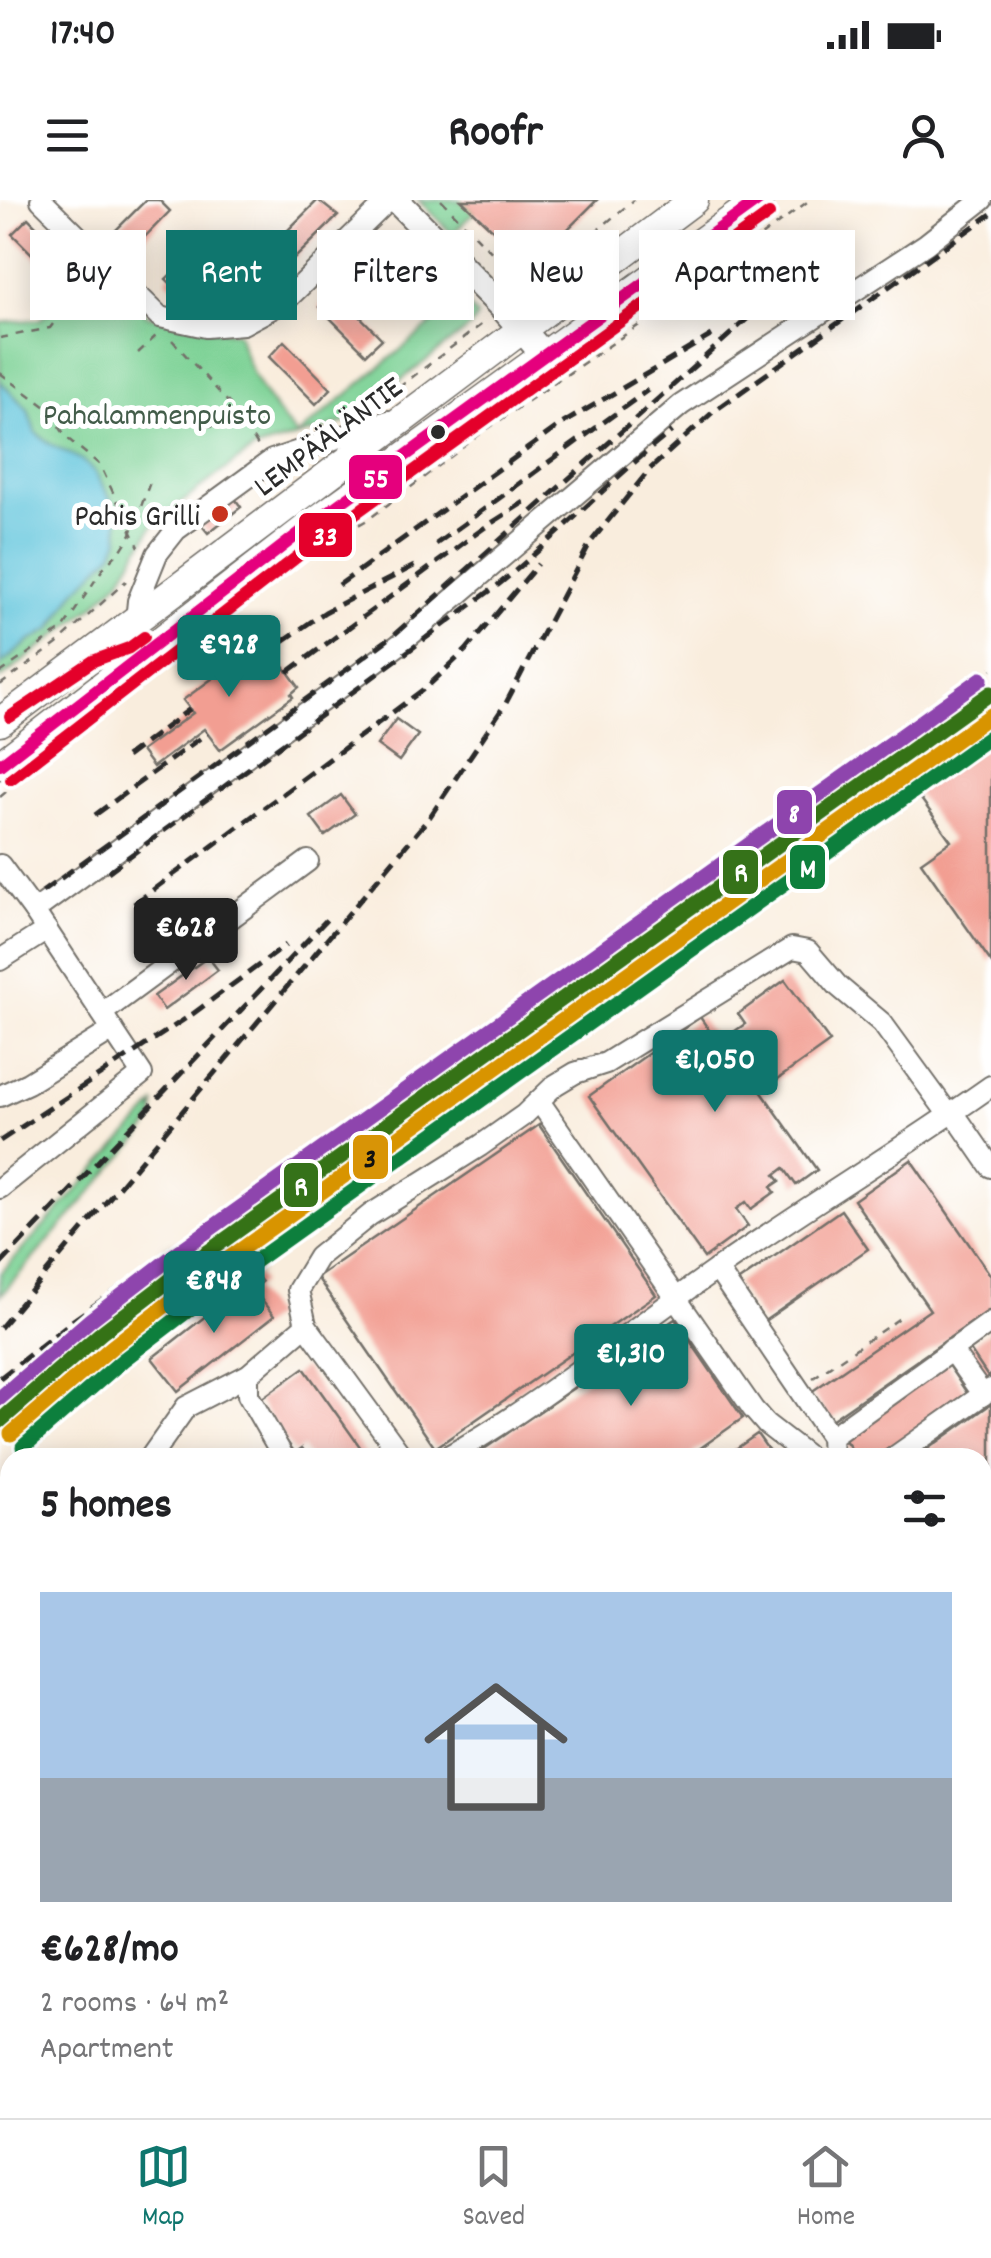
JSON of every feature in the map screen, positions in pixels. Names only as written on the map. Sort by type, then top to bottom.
[{"type":"highway","name":"LEMPÄÄLÄNTIE","points":[[0,722],[694,200]]},
{"type":"highway","name":"LEMPÄÄLÄNTIE","points":[[0,765],[234,582],[759,200]]},
{"type":"highway","points":[[0,702],[84,645],[129,626]]},
{"type":"main road","points":[[396,200],[545,356]]},
{"type":"street","points":[[41,200],[71,230]]},
{"type":"street","points":[[146,304],[160,317],[206,327],[243,324],[284,302],[389,200]]},
{"type":"street","points":[[34,910],[400,644],[681,405],[926,244],[982,200]]},
{"type":"street","points":[[129,626],[157,554],[176,530],[272,460],[357,434],[423,406]]},
{"type":"street","points":[[0,1096],[28,1083],[308,861]]},
{"type":"street","points":[[0,865],[142,1074],[0,1188]]},
{"type":"street","points":[[0,960],[50,934]]},
{"type":"street","points":[[392,1448],[306,1326],[298,1290],[318,1257],[370,1215],[480,1146],[556,1085],[575,1073],[606,1063],[792,948],[808,952],[838,986],[882,1022],[991,1167]]},
{"type":"street","points":[[461,1448],[538,1400],[717,1269],[991,1086]]},
{"type":"street","points":[[539,1101],[752,1409],[797,1448]]},
{"type":"street","points":[[717,1269],[799,1389],[831,1448],[991,1322]]},
{"type":"street","points":[[157,1448],[186,1407],[248,1375],[306,1326]]},
{"type":"street","points":[[907,1448],[987,1392],[951,1350]]},
{"type":"street","points":[[248,1375],[248,1395],[278,1448]]},
{"type":"path","points":[[441,200],[494,255]]},
{"type":"path","points":[[316,549],[369,519],[810,200]]},
{"type":"path","points":[[0,338],[50,328],[55,320]]},
{"type":"path","points":[[138,353],[162,329],[243,422],[261,451]]},
{"type":"path","points":[[432,360],[439,368]]},
{"type":"path","points":[[0,373],[27,390],[50,412],[67,438],[100,465],[142,552]]},
{"type":"path","points":[[50,412],[76,405]]},
{"type":"path","points":[[208,426],[243,422]]},
{"type":"path","points":[[57,644],[104,567],[131,534],[150,482]]},
{"type":"path","points":[[404,484],[408,490]]},
{"type":"path","points":[[366,512],[369,519]]},
{"type":"path","points":[[0,674],[63,629]]},
{"type":"path","points":[[0,797],[66,742]]},
{"type":"path","points":[[799,1389],[904,1315]]},
{"type":"green space","points":[[418,200],[461,200],[474,213],[456,230],[448,230]]},
{"type":"green space","name":"Pahalammenpuisto","points":[[474,313],[477,317],[471,326],[347,422],[253,450],[220,473],[154,524],[120,580],[94,606],[0,679],[0,665],[52,629],[74,593],[119,539],[117,510],[94,471],[35,432],[28,410],[0,381],[0,323],[146,320],[146,314],[238,333],[261,388],[297,436],[437,320],[474,320]]},
{"type":"green space","points":[[155,1105],[148,1128],[0,1296],[0,1274]]},
{"type":"water","points":[[0,381],[28,410],[35,432],[94,471],[117,510],[119,539],[113,553],[74,593],[51,629],[0,665]]},
{"type":"building","points":[[146,200],[159,200],[170,211],[146,236],[146,230],[116,230]]},
{"type":"building","points":[[318,200],[338,216],[324,230],[317,230],[317,237],[297,256],[297,230],[288,230]]},
{"type":"building","points":[[461,200],[597,200],[567,230],[494,231]]},
{"type":"building","points":[[28,218],[40,230],[30,230],[30,252],[12,234]]},
{"type":"building","points":[[332,320],[363,320],[382,339],[366,354]]},
{"type":"building","points":[[284,341],[331,389],[316,404],[269,357]]},
{"type":"building","name":"Pahis Grilli","points":[[233,496],[241,507],[208,533],[199,522]]},
{"type":"building","points":[[242,633],[247,633],[276,673],[285,668],[299,687],[291,694],[293,697],[220,750],[204,729],[153,767],[141,751],[193,713],[183,700],[224,670],[214,657],[241,638]]},
{"type":"building","points":[[396,719],[418,735],[399,761],[377,745]]},
{"type":"building","points":[[991,735],[991,962],[921,862],[951,841],[914,789]]},
{"type":"building","points":[[341,795],[355,814],[325,836],[311,817]]},
{"type":"building","points":[[208,957],[218,970],[164,1010],[154,996]]},
{"type":"building","points":[[785,980],[830,1042],[761,1091],[817,1170],[796,1185],[784,1168],[775,1175],[780,1181],[771,1187],[775,1192],[751,1209],[746,1202],[736,1209],[748,1226],[704,1258],[589,1096],[700,1017],[718,1043],[745,1024],[738,1014]]},
{"type":"building","points":[[539,1125],[656,1295],[435,1448],[317,1277]]},
{"type":"building","points":[[911,1160],[991,1276],[991,1309],[831,1420],[811,1392],[930,1310],[854,1200]]},
{"type":"building","points":[[841,1210],[868,1249],[763,1322],[736,1283]]},
{"type":"building","points":[[257,1276],[262,1282],[253,1289],[274,1316],[178,1391],[152,1358]]},
{"type":"building","points":[[675,1319],[743,1418],[700,1448],[486,1448]]},
{"type":"building","points":[[991,1331],[991,1375],[988,1377],[968,1347]]},
{"type":"building","points":[[946,1362],[967,1393],[890,1448],[851,1448],[842,1436]]},
{"type":"building","points":[[304,1368],[361,1448],[291,1448],[258,1401]]},
{"type":"building","points":[[991,1404],[991,1448],[929,1448]]},
{"type":"building","points":[[757,1434],[767,1448],[737,1448]]},
{"type":"railway","points":[[0,1328],[429,818],[506,703],[590,543],[650,469],[713,412],[991,214]]},
{"type":"railway","points":[[42,892],[394,635],[746,320]]},
{"type":"railway","points":[[339,585],[560,425],[712,335]]},
{"type":"railway","points":[[436,544],[648,390]]},
{"type":"railway","points":[[108,872],[498,585],[672,431]]},
{"type":"railway","points":[[288,672],[526,501]]},
{"type":"railway","points":[[263,655],[325,612],[418,564]]},
{"type":"railway","points":[[134,904],[428,686],[466,650],[538,564]]},
{"type":"railway","points":[[0,1378],[72,1321],[991,668]]},
{"type":"railway","points":[[126,757],[190,709]]},
{"type":"railway","points":[[95,815],[207,733]]},
{"type":"railway","points":[[0,1265],[331,915]]},
{"type":"railway","points":[[0,1141],[194,1013],[286,945]]},
{"type":"transit line","name":"55","points":[[0,765],[310,525],[759,200]]},
{"type":"transit line","name":"33","points":[[11,779],[320,539],[769,214]]},
{"type":"transit line","name":"33","points":[[10,717],[93,661],[129,648],[144,637]]},
{"type":"transit line","name":"8","points":[[0,1398],[90,1320],[181,1250],[981,679]]},
{"type":"transit line","name":"R","points":[[0,1421],[101,1333],[191,1264],[991,693]]},
{"type":"transit line","name":"3","points":[[11,1434],[112,1347],[201,1278],[991,715]]},
{"type":"transit line","name":"M","points":[[23,1447],[123,1360],[212,1292],[991,736]]},
{"type":"place","name":"Pahis Grilli","points":[[220,514]]}]
